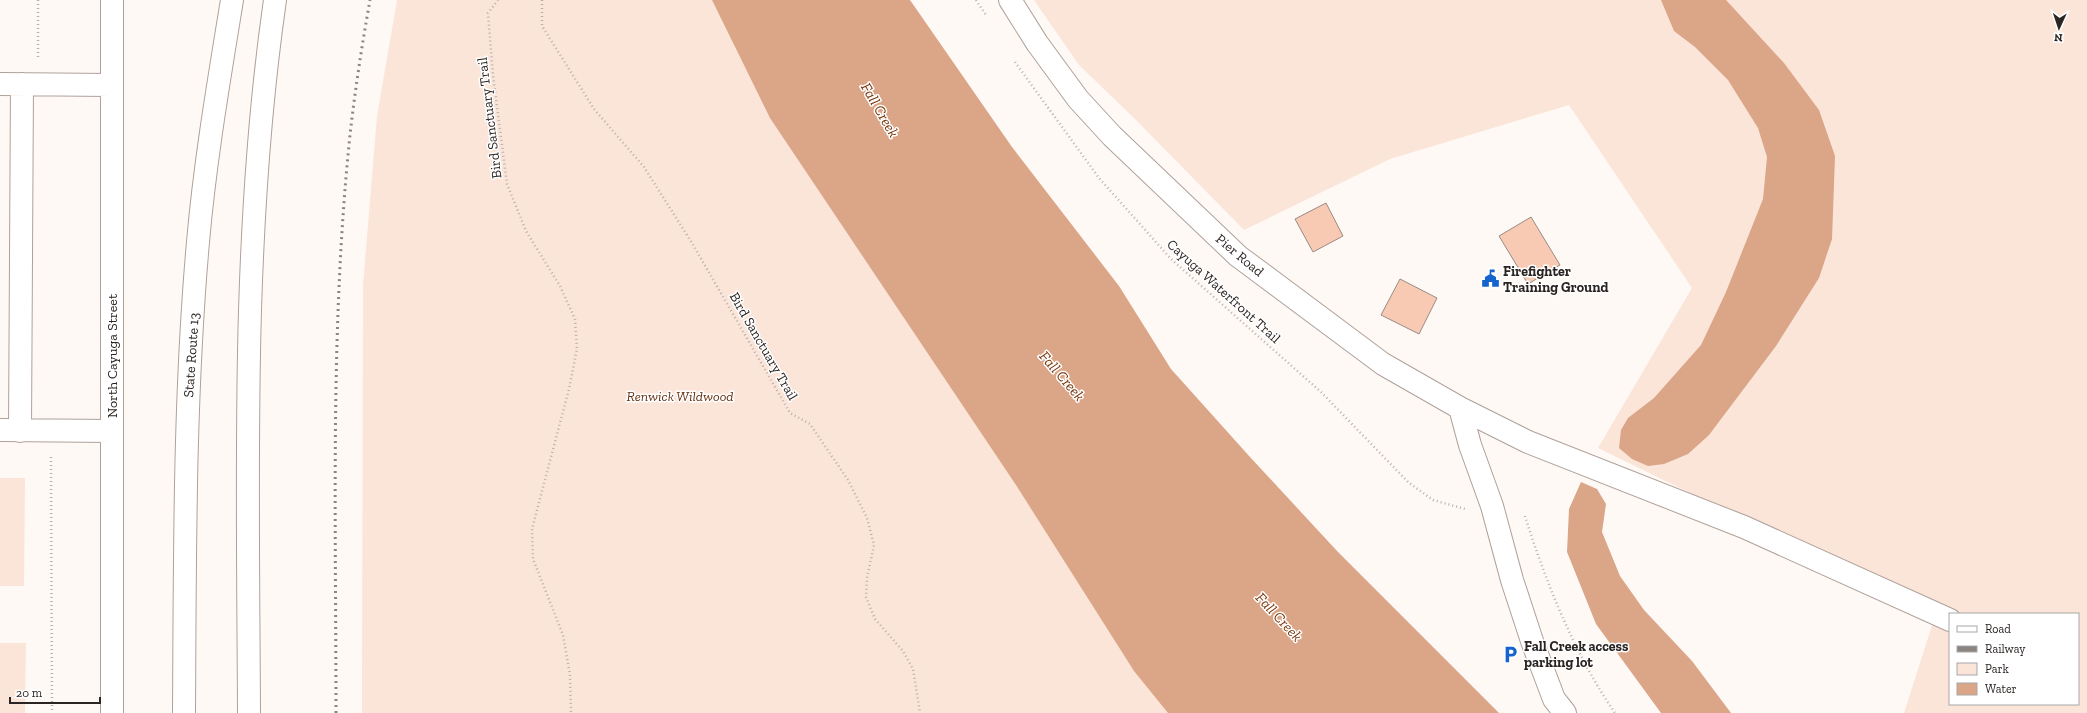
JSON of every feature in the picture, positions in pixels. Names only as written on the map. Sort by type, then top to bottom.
[{"type":"main road","name":"North Cayuga Street","points":[[112,0],[112,713]]},
{"type":"main road","name":"State Route 13","points":[[184,713],[186,440],[198,242],[220,69],[232,0]]},
{"type":"main road","points":[[249,713],[248,420],[252,260],[259,129],[275,0]]},
{"type":"main road","name":"Pier Road","points":[[1010,0],[1037,43],[1078,99],[1112,136],[1238,256],[1383,364],[1460,408],[1528,442],[1744,527],[1949,620]]},
{"type":"main road","points":[[0,84],[112,85]]},
{"type":"main road","points":[[22,84],[10,431],[112,431]]},
{"type":"main road","points":[[1460,408],[1470,446],[1492,506],[1512,580],[1532,642],[1554,699],[1565,713]]},
{"type":"path","name":"Bird Sanctuary Trail","points":[[498,0],[488,13],[493,75],[507,184],[526,231],[560,286],[575,320],[577,349],[569,389],[532,528],[533,559],[563,635],[570,675],[571,713]]},
{"type":"path","name":"Bird Sanctuary Trail","points":[[542,0],[542,26],[594,109],[644,167],[692,242],[790,413],[810,424],[848,480],[868,518],[874,545],[867,578],[866,597],[875,619],[903,651],[913,669],[920,713]]},
{"type":"path","points":[[976,0],[988,19]]},
{"type":"path","name":"Cayuga Waterfront Trail","points":[[1012,57],[1099,178],[1171,259],[1321,392],[1408,482],[1433,500],[1467,509]]},
{"type":"path","points":[[1524,515],[1536,551],[1561,613],[1600,692],[1615,713]]},
{"type":"green space","name":"Renwick Wildwood","points":[[397,0],[809,0],[1367,713],[362,713],[363,285],[377,116]]},
{"type":"green space","points":[[1034,0],[2087,0],[2087,713],[1904,713],[1936,613],[1598,448],[1692,288],[1569,105],[1390,159],[1244,230],[1136,120],[1079,65]]},
{"type":"green space","points":[[0,478],[25,478],[24,586],[0,586]]},
{"type":"green space","points":[[0,643],[26,643],[25,713],[0,713]]},
{"type":"water","name":"Fall Creek","points":[[712,0],[910,0],[1012,147],[1119,286],[1171,369],[1338,552],[1499,713],[1168,713],[1134,671],[1016,485],[770,118]]},
{"type":"water","points":[[1661,0],[1726,0],[1784,63],[1819,110],[1835,156],[1832,239],[1819,278],[1776,346],[1709,435],[1688,454],[1664,464],[1648,466],[1632,459],[1619,448],[1621,430],[1628,418],[1654,398],[1701,345],[1726,292],[1763,199],[1767,157],[1758,128],[1728,80],[1695,47],[1674,31]]},
{"type":"water","points":[[1581,482],[1597,489],[1606,504],[1602,532],[1620,576],[1644,610],[1692,661],[1731,713],[1661,713],[1596,624],[1567,552],[1569,509]]},
{"type":"building","points":[[1326,203],[1343,236],[1313,252],[1295,219]]},
{"type":"building","points":[[1531,217],[1560,265],[1528,284],[1499,236]]},
{"type":"building","points":[[1400,279],[1437,298],[1419,334],[1381,315]]},
{"type":"railway","points":[[336,713],[335,496],[339,279],[350,135],[370,0]]},
{"type":"place","name":"Firefighter Training Ground","points":[[1490,279]]},
{"type":"place","name":"Fall Creek access parking lot","points":[[1511,654]]}]
